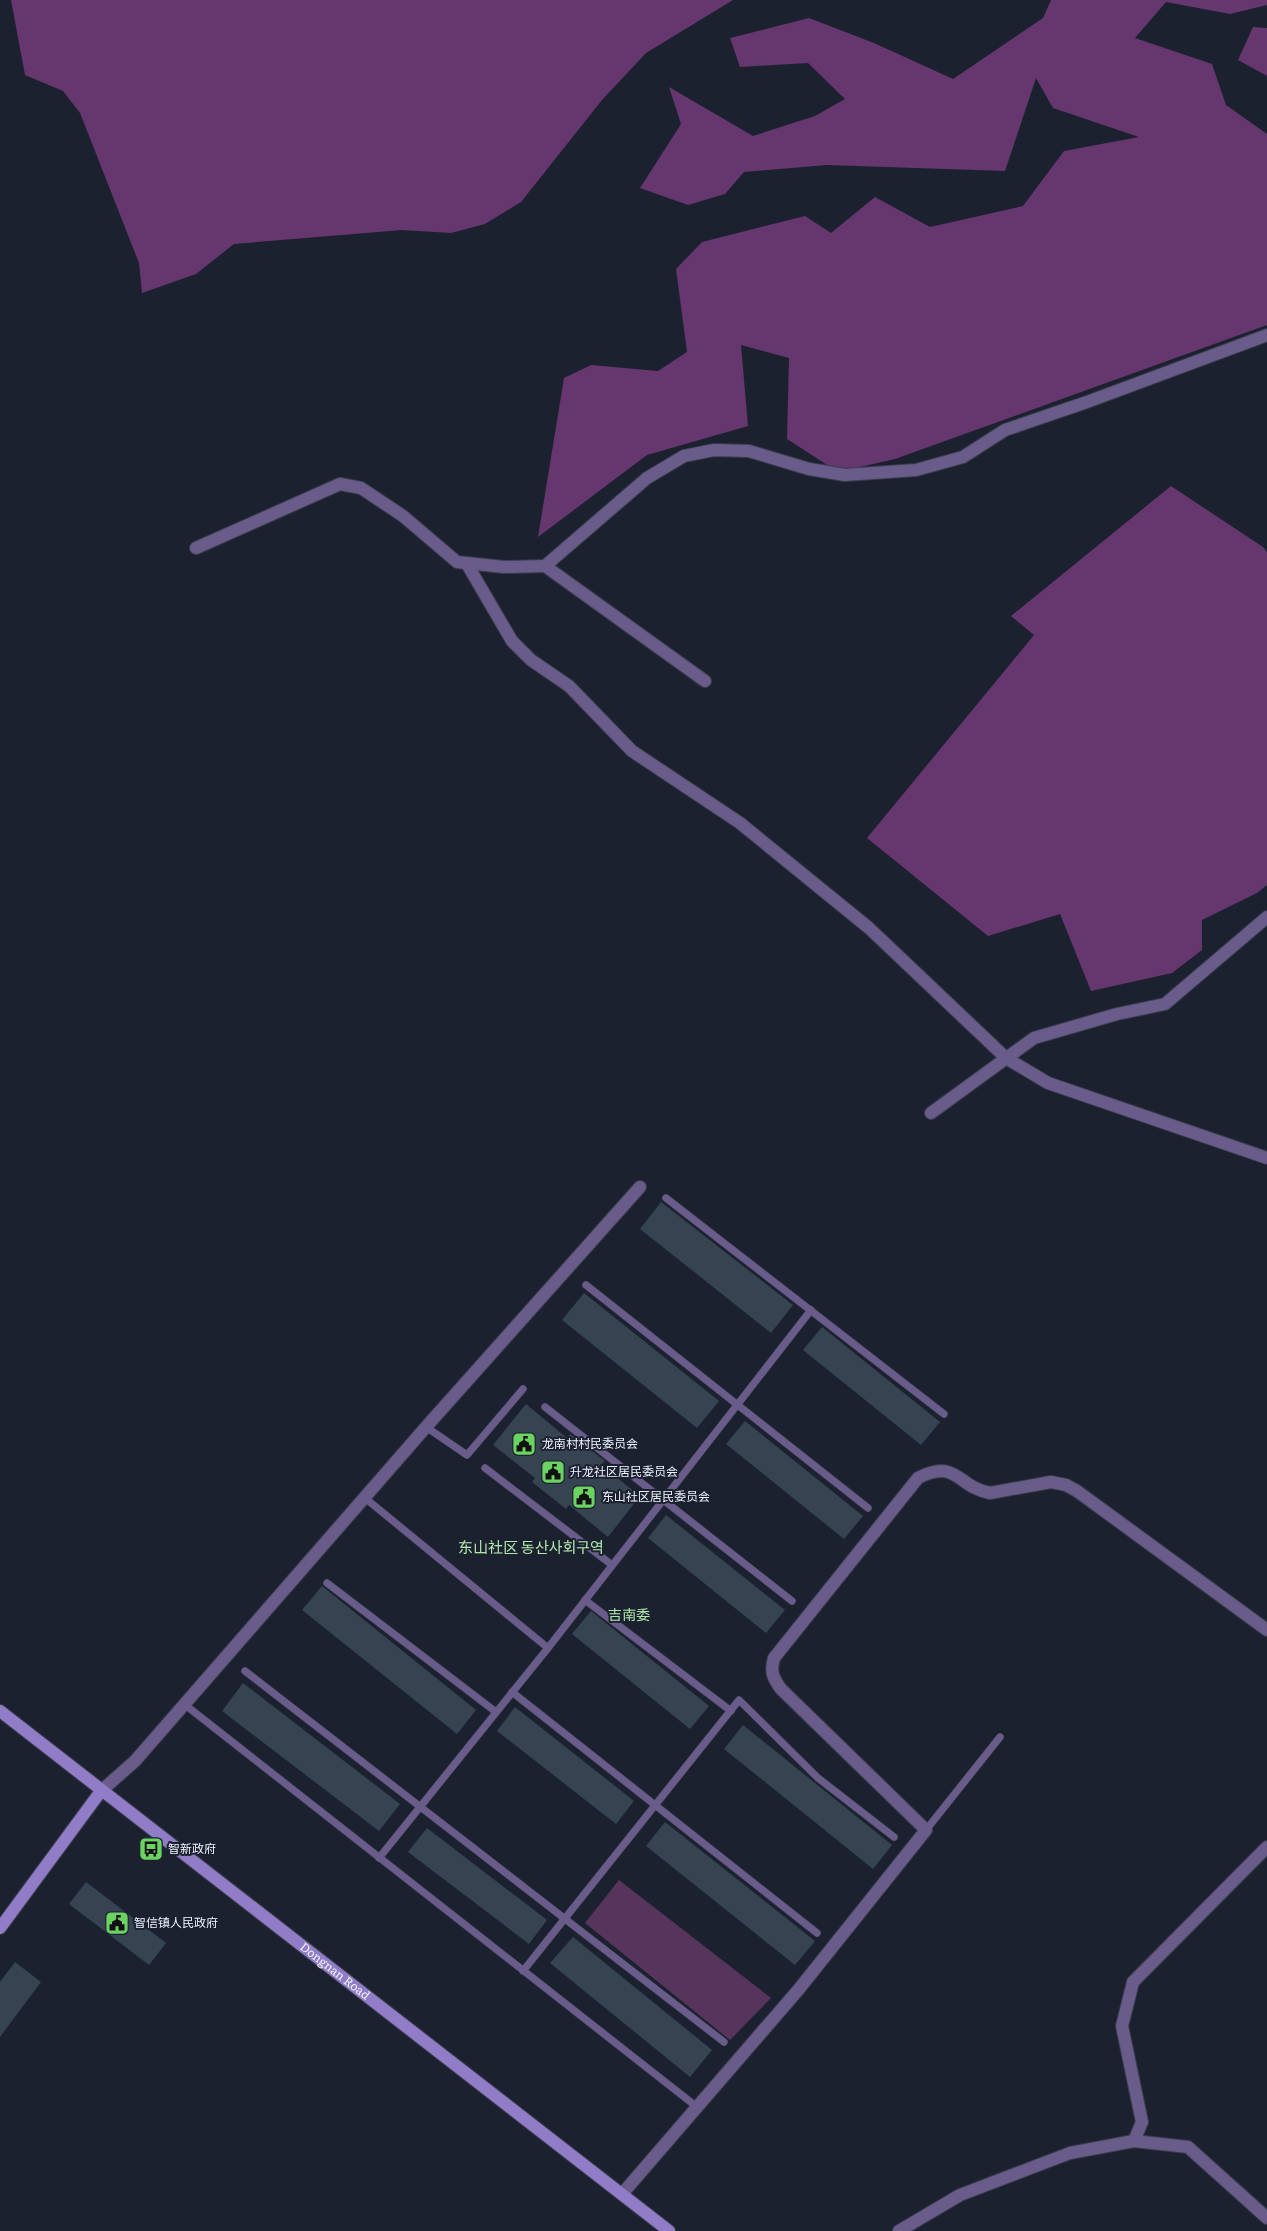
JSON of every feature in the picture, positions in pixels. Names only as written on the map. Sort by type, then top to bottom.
[{"type":"main road","name":"Dongnan Road","points":[[0,1711],[669,2231]]},
{"type":"main road","points":[[0,1928],[101,1791]]},
{"type":"street","points":[[545,566],[647,478],[684,456],[714,450],[749,451],[809,469],[845,475],[916,470],[963,457],[1005,430],[1087,402],[1267,335]]},
{"type":"street","points":[[196,548],[340,484],[361,488],[403,516],[457,562],[504,567],[545,566],[705,681]]},
{"type":"street","points":[[467,564],[512,641],[531,660],[568,686],[632,751],[740,824],[869,928],[1006,1058],[1048,1083],[1267,1158]]},
{"type":"street","points":[[930,1113],[1034,1038],[1117,1014],[1165,1004],[1267,917]]},
{"type":"street","points":[[101,1791],[135,1761],[426,1427],[640,1187]]},
{"type":"street","points":[[622,2194],[799,1989],[926,1830],[781,1689],[774,1680],[771,1669],[774,1658],[918,1478],[930,1471],[944,1470],[954,1474],[980,1491],[990,1493],[1051,1482],[1066,1485],[1077,1491],[1267,1630]]},
{"type":"street","points":[[1134,2141],[1142,2122],[1122,2026],[1133,1982],[1267,1847]]},
{"type":"street","points":[[899,2231],[960,2195],[1070,2153],[1134,2141],[1188,2147],[1267,2218]]},
{"type":"lane","points":[[666,1198],[944,1414]]},
{"type":"lane","points":[[586,1285],[868,1508]]},
{"type":"lane","points":[[379,1858],[548,1648],[811,1310]]},
{"type":"lane","points":[[426,1427],[467,1455],[523,1389]]},
{"type":"lane","points":[[546,1408],[792,1601]]},
{"type":"lane","points":[[485,1468],[612,1565]]},
{"type":"lane","points":[[366,1498],[548,1648]]},
{"type":"lane","points":[[327,1583],[496,1712]]},
{"type":"lane","points":[[585,1600],[731,1710]]},
{"type":"lane","points":[[245,1671],[724,2042]]},
{"type":"lane","points":[[512,1692],[817,1933]]},
{"type":"lane","points":[[523,1971],[740,1700],[818,1778],[894,1837]]},
{"type":"lane","points":[[184,1704],[697,2107]]},
{"type":"lane","points":[[926,1830],[1000,1737]]},
{"type":"shaded area","points":[[11,0],[733,0],[646,53],[602,100],[521,202],[485,224],[451,233],[402,230],[234,244],[196,274],[142,293],[139,263],[80,113],[63,91],[25,75]]},
{"type":"shaded area","points":[[1051,0],[1267,0],[1267,5],[1230,14],[1166,2],[1135,38],[1212,64],[1226,105],[1267,134],[1267,325],[895,459],[838,472],[787,439],[789,358],[741,345],[748,426],[647,455],[538,537],[564,378],[591,365],[658,371],[687,352],[676,269],[702,242],[805,216],[831,233],[875,197],[930,227],[1023,206],[1064,151],[1139,137],[1053,108],[1036,78],[1005,171],[827,165],[744,172],[725,194],[688,205],[640,188],[681,124],[669,87],[753,136],[815,116],[845,99],[808,63],[740,67],[730,38],[809,18],[874,43],[953,79],[1043,18]]},
{"type":"shaded area","points":[[1253,27],[1267,28],[1267,76],[1238,60]]},
{"type":"shaded area","points":[[1171,486],[1263,547],[1267,552],[1267,885],[1257,893],[1202,920],[1202,950],[1172,973],[1091,991],[1060,914],[988,936],[867,838],[1034,635],[1011,616]]},
{"type":"shaded area","points":[[619,1880],[771,1998],[730,2040],[585,1923]]},
{"type":"building","points":[[661,1202],[793,1305],[771,1333],[640,1229]]},
{"type":"building","points":[[584,1293],[719,1401],[697,1428],[562,1320]]},
{"type":"building","points":[[822,1327],[940,1422],[921,1445],[803,1350]]},
{"type":"building","points":[[526,1404],[567,1438],[570,1434],[605,1461],[601,1465],[640,1496],[608,1537],[569,1505],[566,1509],[532,1482],[535,1478],[493,1445]]},
{"type":"building","points":[[745,1421],[863,1516],[844,1539],[726,1444]]},
{"type":"building","points":[[666,1515],[785,1610],[766,1633],[648,1538]]},
{"type":"building","points":[[322,1586],[476,1710],[457,1734],[302,1610]]},
{"type":"building","points":[[591,1611],[709,1706],[690,1729],[572,1634]]},
{"type":"building","points":[[243,1683],[400,1804],[379,1831],[222,1711]]},
{"type":"building","points":[[515,1707],[634,1801],[616,1824],[497,1731]]},
{"type":"building","points":[[743,1725],[892,1845],[873,1869],[724,1749]]},
{"type":"building","points":[[665,1822],[815,1941],[795,1965],[646,1846]]},
{"type":"building","points":[[427,1828],[547,1920],[529,1944],[408,1852]]},
{"type":"building","name":"智信镇人民政府","points":[[86,1882],[166,1943],[149,1965],[69,1904]]},
{"type":"building","points":[[573,1937],[712,2050],[690,2077],[550,1963]]},
{"type":"building","points":[[15,1962],[41,1982],[0,2037],[0,1982]]},
{"type":"place","name":"龙南村村民委员会","points":[[524,1444]]},
{"type":"place","name":"升龙社区居民委员会","points":[[553,1472]]},
{"type":"place","name":"东山社区居民委员会","points":[[584,1497]]},
{"type":"place","name":"智新政府","points":[[151,1849]]},
{"type":"place","name":"智信镇人民政府","points":[[117,1923]]},
{"type":"district","name":"东山社区 동산사회구역","points":[[531,1548]]},
{"type":"district","name":"吉南委","points":[[629,1615]]}]
